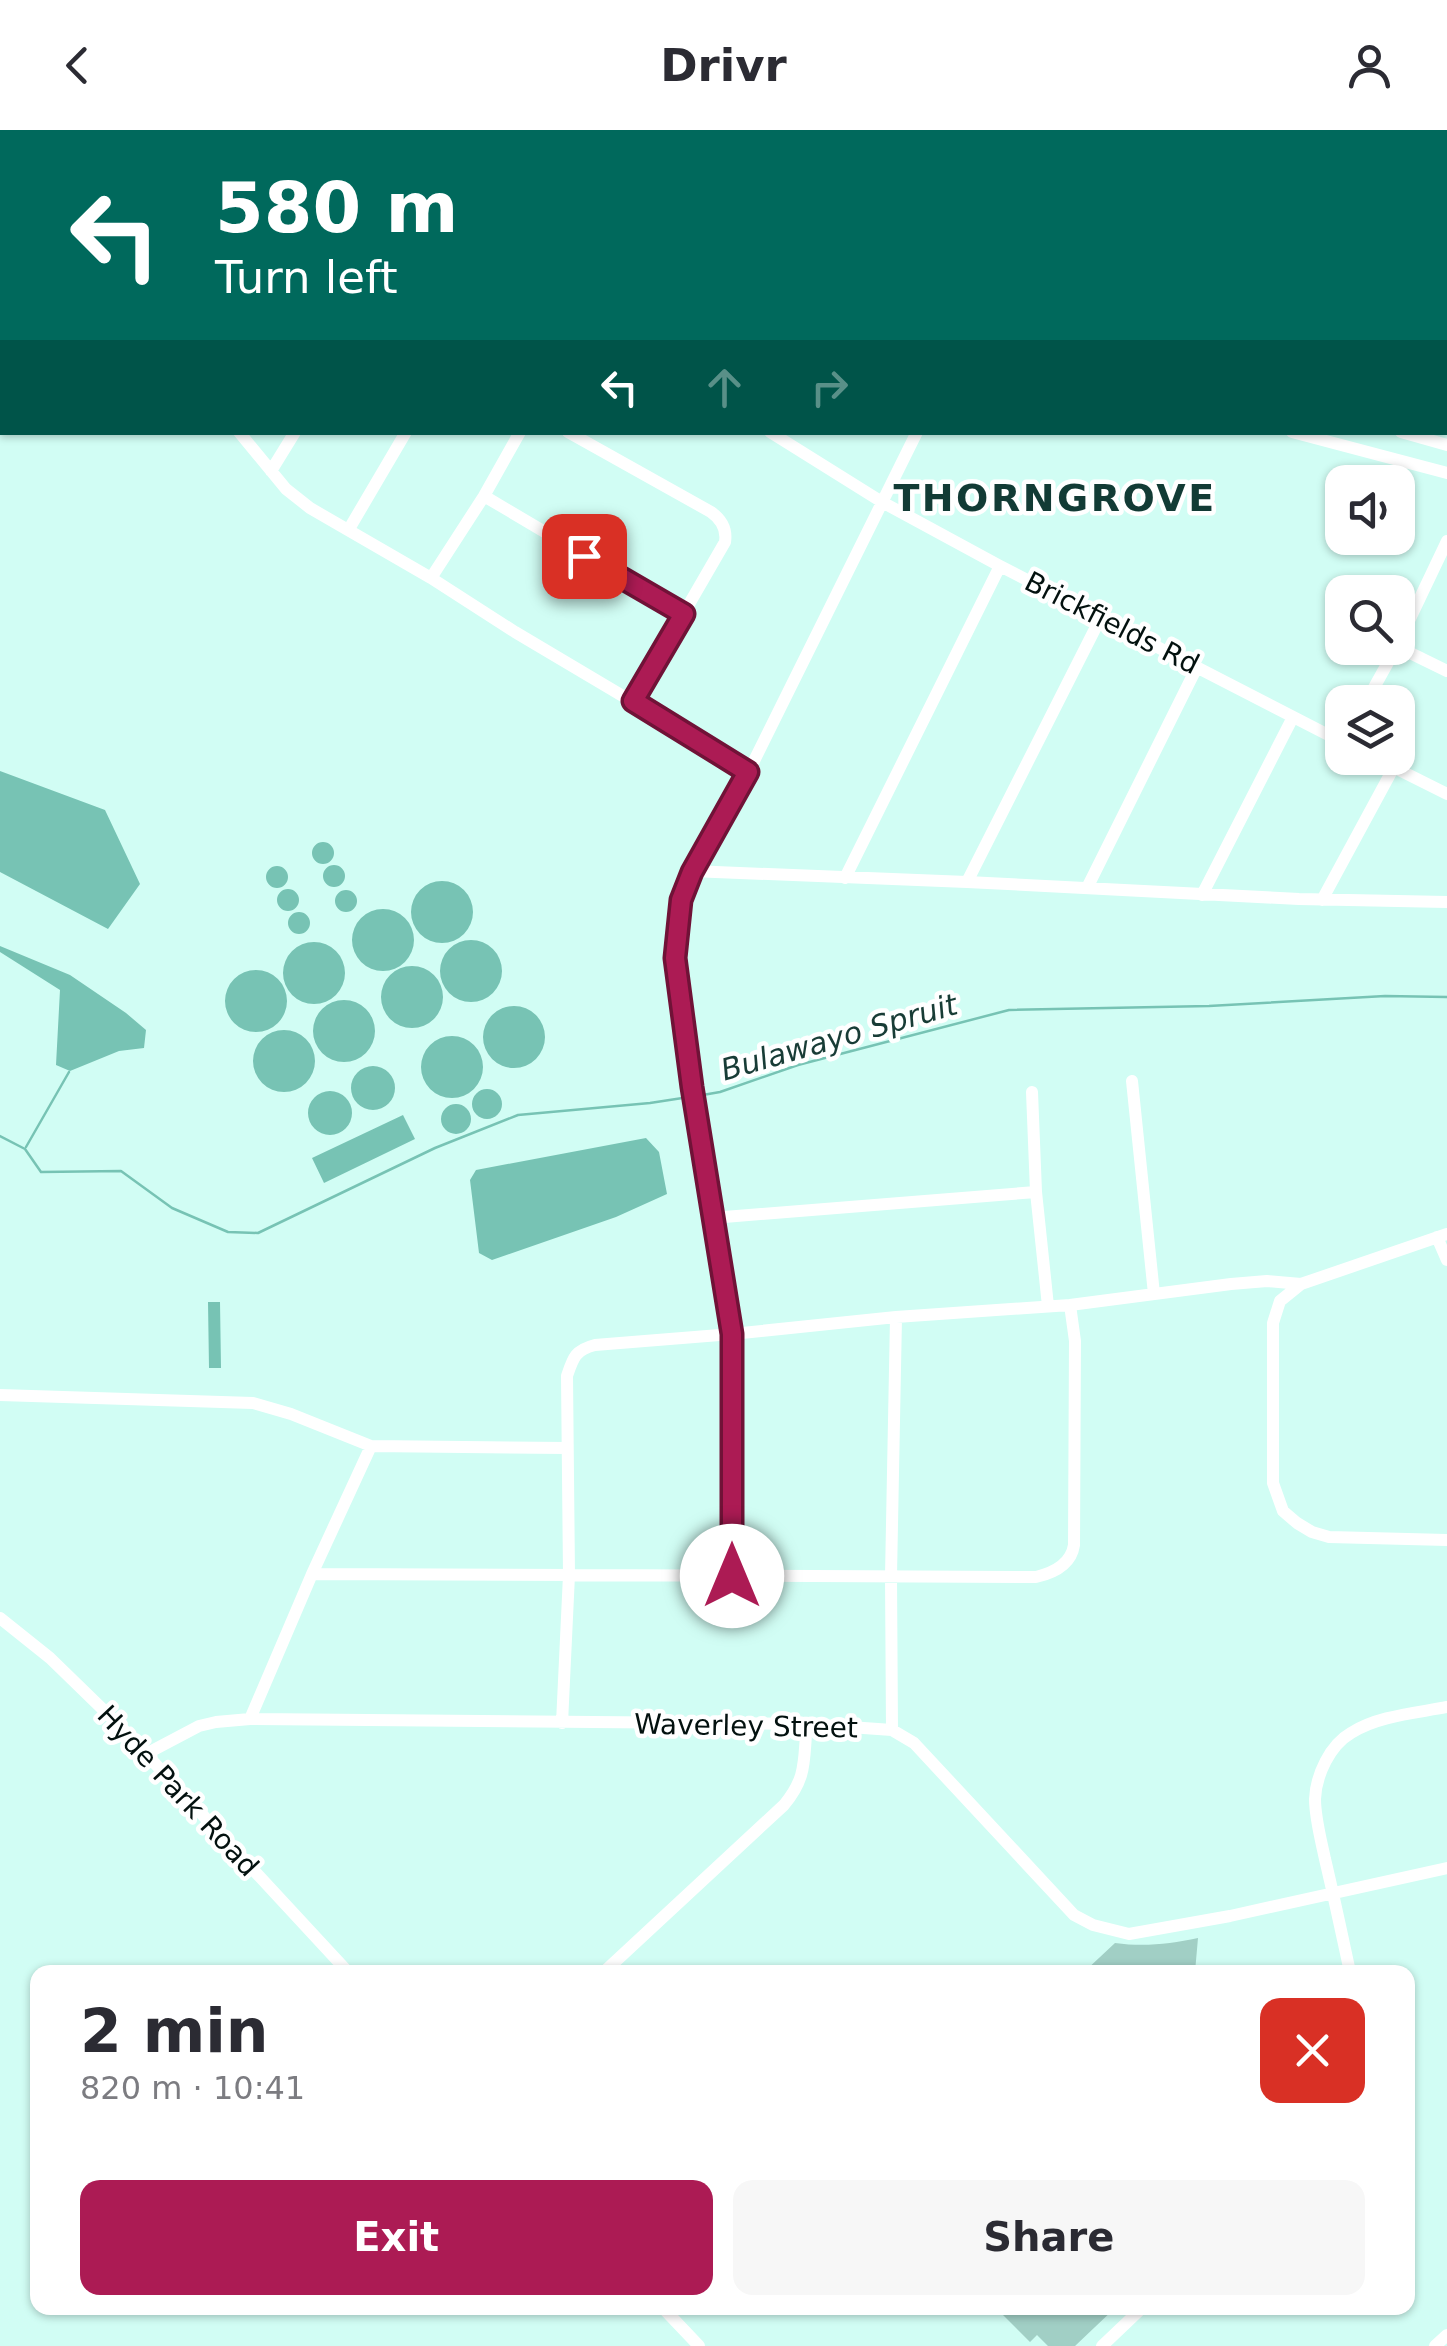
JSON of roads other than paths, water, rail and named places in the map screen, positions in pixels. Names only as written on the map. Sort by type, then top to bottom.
[{"type":"street","points":[[241,435],[296,498],[748,772]]},
{"type":"street","points":[[271,471],[293,435]]},
{"type":"street","points":[[349,529],[404,435]]},
{"type":"street","points":[[431,578],[518,435]]},
{"type":"street","points":[[573,435],[718,517],[726,534],[725,542],[633,701]]},
{"type":"street","points":[[732,1576],[732,1334],[694,1106],[675,958],[681,900],[916,435]]},
{"type":"street","points":[[1303,435],[1447,473]]},
{"type":"street","points":[[1412,435],[1447,445]]},
{"type":"street","name":"Brickfields Rd","points":[[789,438],[882,502],[1325,733]]},
{"type":"street","points":[[484,496],[684,614]]},
{"type":"street","points":[[1415,609],[1446,545]]},
{"type":"street","points":[[845,878],[1000,566]]},
{"type":"street","points":[[967,882],[1101,618]]},
{"type":"street","points":[[1415,655],[1447,671]]},
{"type":"street","points":[[1087,888],[1197,666]]},
{"type":"street","points":[[1202,895],[1293,717]]},
{"type":"street","points":[[1322,900],[1390,775]]},
{"type":"street","points":[[1410,775],[1447,794]]},
{"type":"street","points":[[692,872],[1447,902]]},
{"type":"street","points":[[1132,1081],[1154,1294]]},
{"type":"street","points":[[1032,1092],[1036,1192],[1048,1306]]},
{"type":"street","points":[[712,1218],[1036,1192]]},
{"type":"street","points":[[1447,1260],[1442,1236],[1302,1284],[1280,1302],[1273,1323],[1273,1483],[1283,1511],[1312,1532],[1329,1536],[1447,1540]]},
{"type":"street","points":[[562,1723],[568,1576],[567,1376],[582,1348],[896,1316],[1070,1305],[1268,1281],[1302,1284]]},
{"type":"street","points":[[312,1574],[1036,1577],[1054,1571],[1069,1560],[1074,1545],[1075,1341],[1070,1305]]},
{"type":"street","points":[[892,1730],[890,1576],[896,1316]]},
{"type":"street","points":[[0,1396],[253,1403],[371,1446],[567,1448]]},
{"type":"street","points":[[250,1719],[371,1446]]},
{"type":"street","name":"Hyde Park Road","points":[[0,1618],[50,1658],[122,1730],[341,1965]]},
{"type":"street","points":[[1348,1965],[1321,1838],[1316,1798],[1319,1779],[1331,1752],[1354,1730],[1447,1707]]},
{"type":"street","name":"Waverley Street","points":[[144,1754],[199,1726],[250,1719],[806,1724],[892,1730],[914,1744],[1067,1908],[1092,1925],[1129,1934],[1447,1868]]},
{"type":"street","points":[[612,1965],[784,1805],[802,1780],[806,1724]]},
{"type":"street","points":[[670,2315],[699,2346]]},
{"type":"street","points":[[1102,2346],[1135,2315]]},
{"type":"street","points":[[1435,2346],[1447,2335]]},
{"type":"waterway","name":"Bulawayo Spruit","points":[[697,1096],[798,1065],[1009,1010],[1447,997]]},
{"type":"waterway","points":[[26,1147],[69,1072]]},
{"type":"waterway","name":"Bulawayo Spruit","points":[[0,1136],[25,1149],[41,1172],[121,1171],[172,1208],[228,1232],[258,1233],[435,1148],[518,1115],[689,1097]]},
{"type":"district","name":"THORNGROVE","points":[[1055,498]]}]
